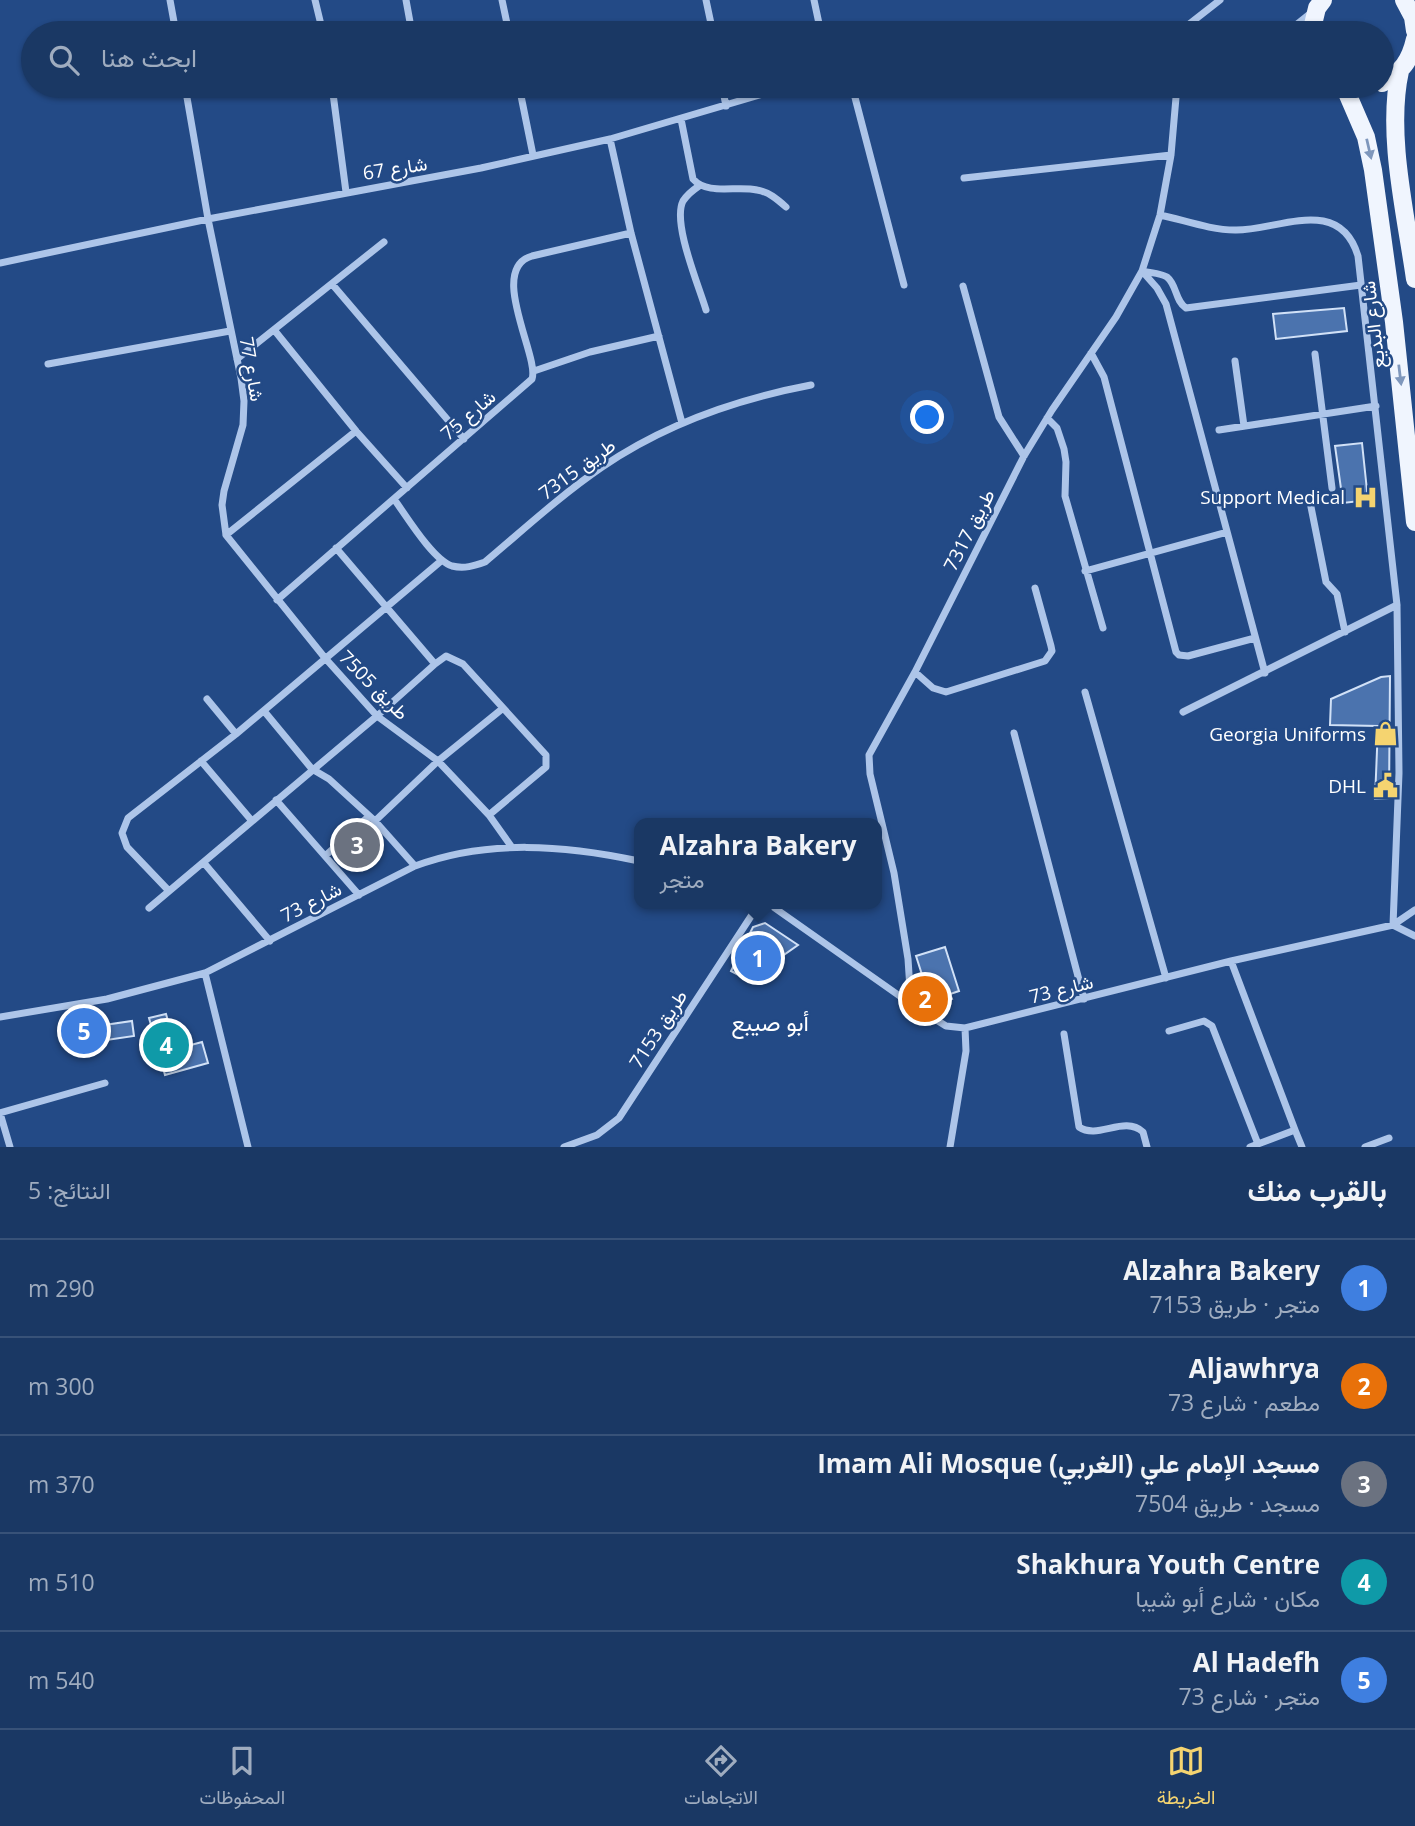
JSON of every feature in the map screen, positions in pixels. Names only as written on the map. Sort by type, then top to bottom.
[{"type":"main road","points":[[1405,0],[1413,17],[1415,31]]},
{"type":"main road","points":[[1315,21],[1320,4]]},
{"type":"main road","points":[[1415,39],[1394,97],[1395,131],[1415,279]]},
{"type":"main road","points":[[1394,73],[1409,61]]},
{"type":"main road","name":"شارع البديع","points":[[1349,98],[1366,137],[1373,170],[1394,322],[1415,522]]},
{"type":"street","points":[[170,0],[174,21]]},
{"type":"street","points":[[316,0],[320,21]]},
{"type":"street","points":[[406,0],[410,21]]},
{"type":"street","points":[[502,0],[506,21]]},
{"type":"street","points":[[706,0],[710,21]]},
{"type":"street","points":[[814,0],[818,21]]},
{"type":"street","points":[[1193,21],[1220,0]]},
{"type":"street","points":[[1405,0],[1415,2]]},
{"type":"street","points":[[1300,21],[1320,4]]},
{"type":"street","name":"شارع 77","points":[[187,98],[244,401],[243,425],[222,505],[226,535]]},
{"type":"street","points":[[334,98],[346,192]]},
{"type":"street","points":[[521,98],[533,155]]},
{"type":"street","points":[[724,98],[726,106]]},
{"type":"street","name":"شارع 67","points":[[0,262],[346,192],[429,179],[610,139],[752,98]]},
{"type":"street","points":[[855,98],[904,285]]},
{"type":"street","name":"طريق 7317","points":[[881,818],[868,765],[872,746],[915,672],[1024,456],[1116,317],[1142,271],[1160,215],[1171,156],[1176,98]]},
{"type":"street","points":[[681,119],[693,179],[699,186],[758,190],[771,195],[786,207]]},
{"type":"street","points":[[610,139],[631,233],[682,423]]},
{"type":"street","points":[[964,178],[1171,156]]},
{"type":"street","points":[[699,186],[682,203],[680,216],[706,310]]},
{"type":"street","points":[[1160,215],[1226,230],[1253,229],[1286,221],[1312,220],[1328,223],[1342,230],[1353,242],[1361,285],[1398,605],[1399,773],[1393,925],[1415,936]]},
{"type":"street","points":[[631,233],[526,258],[517,268],[517,309],[534,371],[590,352],[659,336]]},
{"type":"street","points":[[237,359],[384,242]]},
{"type":"street","points":[[1142,271],[1166,276],[1181,304],[1186,308],[1361,285]]},
{"type":"street","points":[[1142,271],[1157,288],[1166,304],[1265,673]]},
{"type":"street","points":[[332,284],[464,439]]},
{"type":"street","points":[[963,286],[999,417],[1024,456]]},
{"type":"street","points":[[48,365],[230,331]]},
{"type":"street","points":[[275,331],[356,431],[407,488]]},
{"type":"street","points":[[1091,353],[1104,377],[1174,647],[1179,655],[1188,656],[1255,638]]},
{"type":"street","points":[[1315,354],[1332,488]]},
{"type":"street","points":[[1235,360],[1244,426]]},
{"type":"street","name":"شارع 75","points":[[277,600],[529,383],[534,371]]},
{"type":"street","name":"طريق 7315","points":[[441,561],[466,568],[485,562],[601,467],[640,443],[682,423],[749,399],[811,385]]},
{"type":"street","points":[[1219,430],[1376,407]]},
{"type":"street","points":[[1047,418],[1057,428],[1064,449],[1065,496],[1103,628]]},
{"type":"street","points":[[226,535],[356,431]]},
{"type":"street","points":[[169,891],[124,840],[123,825],[141,806],[236,734],[441,561],[394,499]]},
{"type":"street","points":[[1311,508],[1326,582],[1337,594],[1345,632]]},
{"type":"street","points":[[1085,571],[1227,533]]},
{"type":"street","name":"طريق 7505","points":[[226,535],[325,658],[377,716],[438,761],[489,816],[511,846]]},
{"type":"street","points":[[336,548],[435,664]]},
{"type":"street","points":[[915,672],[933,688],[946,692],[1045,661],[1052,652],[1035,588]]},
{"type":"street","points":[[1183,712],[1398,605]]},
{"type":"street","points":[[149,908],[446,656],[463,664],[546,755],[546,767],[489,816]]},
{"type":"street","points":[[1086,692],[1166,978]]},
{"type":"street","points":[[207,699],[236,734]]},
{"type":"street","points":[[326,856],[502,709]]},
{"type":"street","points":[[264,711],[312,769],[329,779],[372,819],[415,866]]},
{"type":"street","points":[[1014,733],[1084,999]]},
{"type":"street","points":[[201,761],[252,821]]},
{"type":"street","points":[[276,800],[359,895]]},
{"type":"street","name":"طريق 7317","points":[[882,823],[894,873],[908,959],[911,1004]]},
{"type":"street","name":"شارع 73","points":[[0,1017],[107,999],[205,973],[415,866],[454,855],[511,846],[599,852],[634,859]]},
{"type":"street","points":[[204,863],[270,941]]},
{"type":"street","name":"طريق 7153","points":[[564,1147],[597,1135],[619,1118],[756,909]]},
{"type":"street","points":[[776,909],[911,1004],[946,1026],[965,1028],[966,1051],[950,1147]]},
{"type":"street","name":"شارع 73","points":[[965,1028],[1231,961],[1393,925],[1415,911]]},
{"type":"street","points":[[1231,961],[1302,1147]]},
{"type":"street","points":[[205,973],[248,1147]]},
{"type":"street","points":[[1169,1031],[1204,1021],[1212,1026],[1258,1144]]},
{"type":"street","points":[[1064,1034],[1079,1127],[1090,1131],[1132,1126],[1143,1132],[1147,1147]]},
{"type":"street","points":[[10,1147],[0,1113],[105,1083]]},
{"type":"street","points":[[1250,1147],[1295,1130]]},
{"type":"street","points":[[1365,1147],[1389,1138]]},
{"type":"building","points":[[1344,308],[1347,331],[1276,339],[1273,314]]},
{"type":"building","points":[[1362,443],[1368,500],[1343,503],[1335,446]]},
{"type":"building","points":[[1390,676],[1389,798],[1375,799],[1378,726],[1330,725],[1331,699],[1381,677]]},
{"type":"building","points":[[765,923],[798,945],[748,980],[731,971],[753,927]]},
{"type":"building","points":[[945,947],[959,991],[950,994],[952,999],[928,1007],[922,1004],[917,987],[925,984],[916,956]]},
{"type":"building","points":[[166,1014],[176,1049],[202,1042],[208,1063],[165,1075],[149,1018]]},
{"type":"building","points":[[132,1021],[134,1036],[72,1045],[70,1030]]},
{"type":"place","name":"Support Medical","points":[[1365,497]]},
{"type":"place","name":"Georgia Uniforms","points":[[1386,734]]},
{"type":"place","name":"DHL","points":[[1386,786]]},
{"type":"place","name":"مسجد الإمام علي (الغربي) Imam Ali Mosque","points":[[357,845]]},
{"type":"place","name":"Alzahra Bakery","points":[[758,958]]},
{"type":"place","name":"Aljawhrya","points":[[925,999]]},
{"type":"place","name":"Al Hadefh","points":[[84,1031]]},
{"type":"place","name":"Shakhura Youth Centre","points":[[166,1045]]},
{"type":"district","name":"أبو صيبع","points":[[770,1022]]}]
